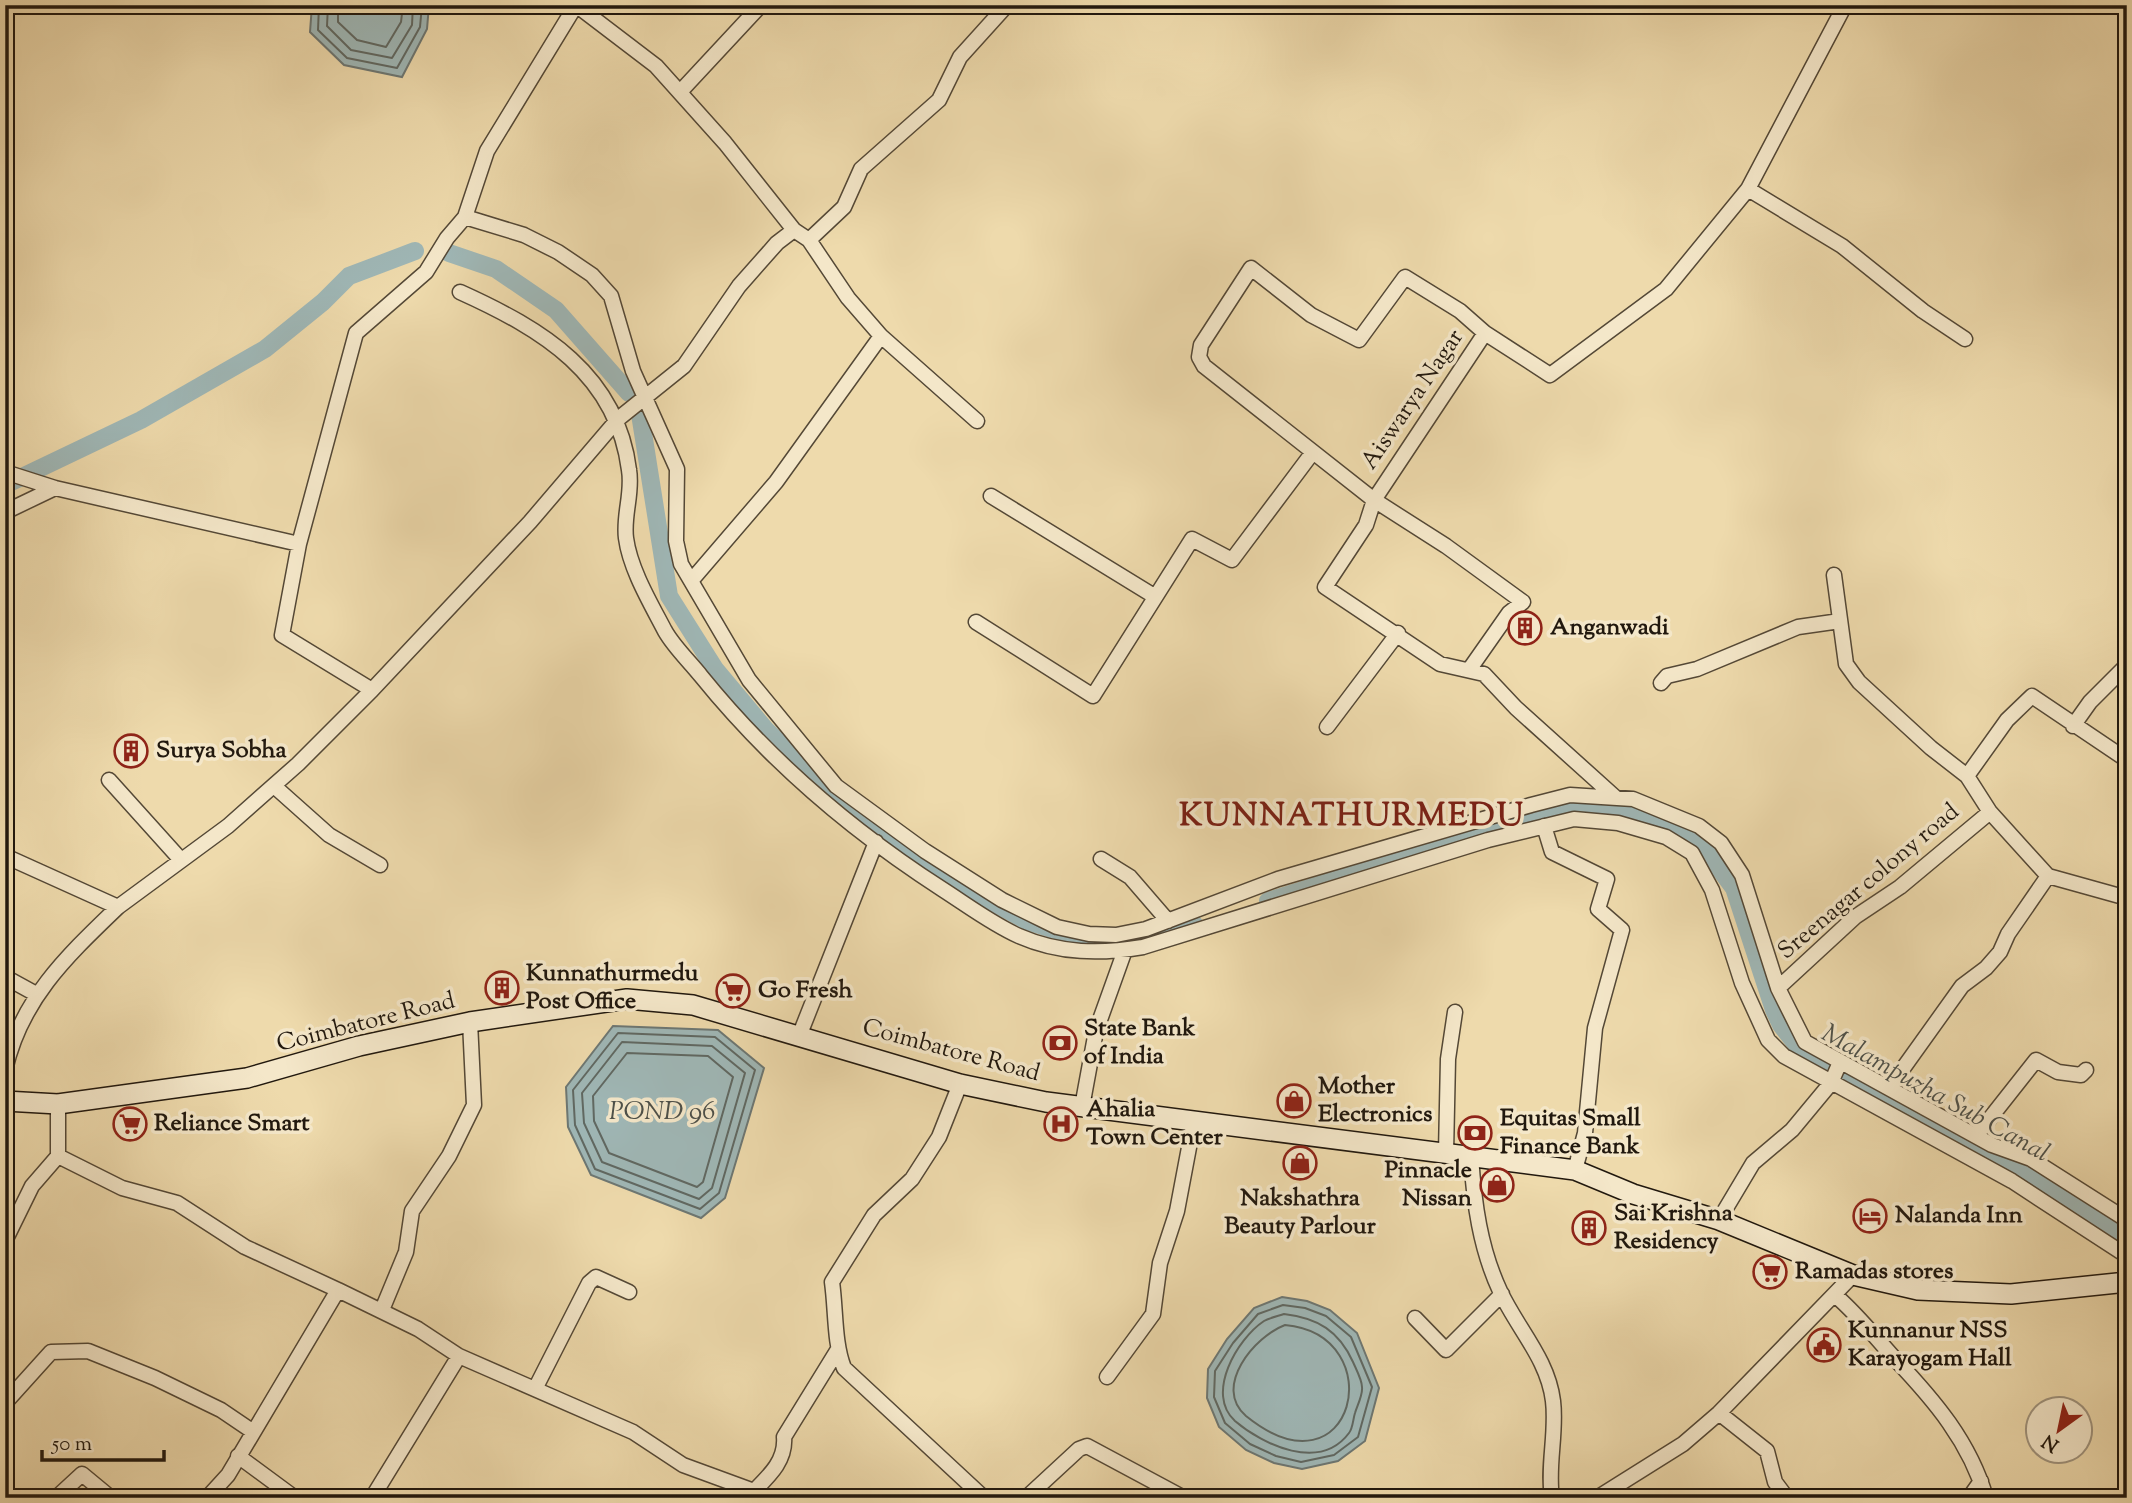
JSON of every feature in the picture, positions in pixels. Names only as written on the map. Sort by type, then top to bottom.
[{"type":"main road","name":"Coimbatore Road","points":[[5,1101],[58,1104],[247,1078],[359,1046],[470,1022],[627,999],[693,1005],[800,1034],[960,1084],[1082,1107],[1575,1170],[1633,1194],[1718,1220],[1853,1275],[1917,1290],[2011,1294],[2127,1282]]},
{"type":"street","points":[[372,690],[282,635],[299,544],[356,333],[426,272],[447,238],[466,216],[487,151],[576,5],[656,66],[794,230],[809,240],[848,298],[881,336],[976,421]]},
{"type":"street","points":[[680,93],[761,5]]},
{"type":"street","points":[[809,240],[844,208],[861,169],[939,100],[960,57],[1007,5]]},
{"type":"street","name":"Aiswarya Nagar","points":[[1616,798],[1516,708],[1484,674],[1440,664],[1398,633],[1325,587],[1366,525],[1374,500],[1485,333],[1550,375],[1666,289],[1748,189],[1845,5]]},
{"type":"street","points":[[1748,189],[1842,246],[1923,311],[1965,339]]},
{"type":"street","name":"Sreenagar colony road","points":[[466,216],[524,235],[592,275],[611,296],[634,371],[677,469],[676,541],[681,564],[748,680],[836,786],[874,815],[1002,900],[1057,927],[1089,934],[1116,935],[1168,921],[1278,879],[1570,794],[1633,799],[1699,826],[1721,844],[1742,876],[1778,988],[1805,1042],[1976,1136],[2031,1160],[2127,1220]]},
{"type":"street","points":[[5,1070],[30,1002],[71,952],[118,907],[274,786],[372,690],[530,522],[618,419],[684,366],[738,286],[777,243],[794,230]]},
{"type":"street","points":[[1469,670],[1509,613],[1523,601],[1446,546],[1374,500],[1204,366],[1199,357],[1200,345],[1251,268],[1311,316],[1359,340],[1405,277],[1460,311],[1485,333]]},
{"type":"street","points":[[460,292],[517,317],[556,345],[595,383],[618,419],[630,481],[626,538],[634,564],[667,634],[717,695],[799,782],[919,874],[1020,936],[1069,951],[1104,953],[1125,950],[1190,933],[1488,840],[1574,819],[1618,823],[1667,837],[1692,853],[1712,890],[1742,984],[1768,1040],[1784,1056],[2012,1181],[2127,1256]]},
{"type":"street","points":[[691,581],[776,482],[881,336]]},
{"type":"street","points":[[976,622],[1093,696],[1192,540],[1232,560],[1313,452]]},
{"type":"street","points":[[5,472],[55,488],[299,544]]},
{"type":"street","points":[[5,512],[55,488]]},
{"type":"street","points":[[991,496],[1154,596]]},
{"type":"street","name":"Sreenagar colony road","points":[[1834,575],[1846,664],[1859,682],[1922,740],[1967,776],[1990,811],[2048,876]]},
{"type":"street","points":[[1661,683],[1667,676],[1697,669],[1798,627],[1839,621]]},
{"type":"street","points":[[1327,727],[1398,633]]},
{"type":"street","points":[[2073,726],[2090,702],[2127,664]]},
{"type":"street","points":[[1967,776],[2007,720],[2032,696],[2127,760]]},
{"type":"street","points":[[109,780],[181,860]]},
{"type":"street","points":[[274,786],[329,835],[380,865]]},
{"type":"street","name":"Sreenagar colony road","points":[[1778,988],[1855,917],[1900,887],[1990,811]]},
{"type":"street","points":[[1544,826],[1552,852],[1607,879],[1598,909],[1622,930],[1595,1028],[1585,1133],[1575,1170]]},
{"type":"street","points":[[800,1034],[876,842]]},
{"type":"street","points":[[5,856],[118,907]]},
{"type":"street","points":[[1101,859],[1130,877],[1168,921]]},
{"type":"street","points":[[1889,1088],[1962,986],[1986,968],[2000,952],[2008,934],[2048,876],[2127,898]]},
{"type":"street","points":[[1184,915],[1190,933]]},
{"type":"street","points":[[1082,1107],[1096,1031],[1125,950]]},
{"type":"street","points":[[5,977],[36,995]]},
{"type":"street","points":[[1446,1153],[1448,1059],[1455,1012]]},
{"type":"street","points":[[382,1310],[406,1252],[412,1211],[449,1156],[474,1105],[470,1022]]},
{"type":"street","points":[[1976,1136],[2036,1060],[2057,1072],[2081,1075],[2086,1070]]},
{"type":"street","points":[[1718,1220],[1753,1163],[1792,1130],[1831,1083],[1840,1062]]},
{"type":"street","points":[[960,1084],[952,1110],[926,1158],[912,1179],[874,1215],[832,1282],[838,1327],[837,1351],[844,1368],[985,1498]]},
{"type":"street","points":[[5,1241],[32,1186],[58,1156],[58,1104]]},
{"type":"street","points":[[1107,1377],[1153,1314],[1160,1263],[1177,1211],[1194,1121]]},
{"type":"street","points":[[58,1156],[122,1188],[177,1203],[245,1247],[382,1310],[459,1356],[633,1433],[683,1465],[754,1490],[776,1469],[785,1448],[784,1437],[837,1351]]},
{"type":"street","points":[[1471,1156],[1474,1199],[1485,1256],[1502,1294],[1540,1361],[1553,1401],[1552,1498]]},
{"type":"street","points":[[1597,1498],[1683,1444],[1836,1296],[1853,1275]]},
{"type":"street","points":[[535,1389],[589,1283],[596,1277],[629,1292]]},
{"type":"street","points":[[207,1498],[228,1475],[338,1290]]},
{"type":"street","points":[[1415,1318],[1446,1350],[1502,1294]]},
{"type":"street","points":[[1836,1296],[1874,1331],[1922,1386],[1959,1435],[1981,1480],[1986,1498]]},
{"type":"street","points":[[5,1404],[51,1352],[88,1351],[199,1399],[252,1431]]},
{"type":"street","points":[[372,1498],[459,1356]]},
{"type":"street","points":[[1718,1413],[1767,1451],[1775,1482],[1787,1498]]},
{"type":"street","points":[[1026,1498],[1079,1449],[1087,1446],[1184,1498]]},
{"type":"street","points":[[239,1456],[295,1498]]},
{"type":"street","points":[[55,1498],[82,1474],[111,1498]]},
{"type":"street","points":[[1969,1498],[1981,1480]]},
{"type":"water","points":[[312,5],[429,5],[427,29],[402,77],[344,65],[310,32]]},
{"type":"water","name":"POND 96","points":[[613,1026],[718,1030],[764,1068],[725,1198],[701,1218],[591,1175],[568,1127],[566,1087]]},
{"type":"water","points":[[1282,1297],[1307,1301],[1330,1310],[1357,1333],[1379,1388],[1365,1441],[1338,1461],[1302,1469],[1274,1463],[1246,1450],[1219,1427],[1207,1398],[1208,1369],[1227,1339],[1254,1308]]},
{"type":"waterway","name":"Malampuzha Sub Canal","points":[[5,485],[141,420],[265,349],[323,302],[349,276],[415,251]]},
{"type":"waterway","name":"Malampuzha Sub Canal","points":[[449,253],[496,269],[556,310],[629,393]]},
{"type":"waterway","name":"Malampuzha Sub Canal","points":[[640,414],[669,596],[715,669],[766,730],[840,800],[958,883],[1027,921],[1089,941],[1195,925]]},
{"type":"waterway","name":"Malampuzha Sub Canal","points":[[1268,901],[1553,810],[1590,804],[1655,818],[1694,835],[1734,888],[1774,1010],[1781,1025],[1804,1054],[2030,1178],[2127,1239]]},
{"type":"place","name":"Anganwadi","points":[[1525,628]]},
{"type":"place","name":"Surya Sobha","points":[[131,751]]},
{"type":"place","name":"Kunnathurmedu Post Office","points":[[502,988]]},
{"type":"place","name":"Go Fresh","points":[[733,991]]},
{"type":"place","name":"State Bank of India","points":[[1060,1043]]},
{"type":"place","name":"Mother Electronics","points":[[1294,1101]]},
{"type":"place","name":"Reliance Smart","points":[[130,1124]]},
{"type":"place","name":"Ahalia Town Center","points":[[1061,1124]]},
{"type":"place","name":"Equitas Small Finance Bank","points":[[1475,1133]]},
{"type":"place","name":"Nakshathra Beauty Parlour","points":[[1300,1163]]},
{"type":"place","name":"Pinnacle Nissan","points":[[1497,1185]]},
{"type":"place","name":"Nalanda Inn","points":[[1870,1216]]},
{"type":"place","name":"Sai Krishna Residency","points":[[1589,1228]]},
{"type":"place","name":"Ramadas stores","points":[[1770,1272]]},
{"type":"place","name":"Kunnanur NSS Karayogam Hall","points":[[1824,1345]]},
{"type":"district","name":"KUNNATHURMEDU","points":[[1352,817]]}]
